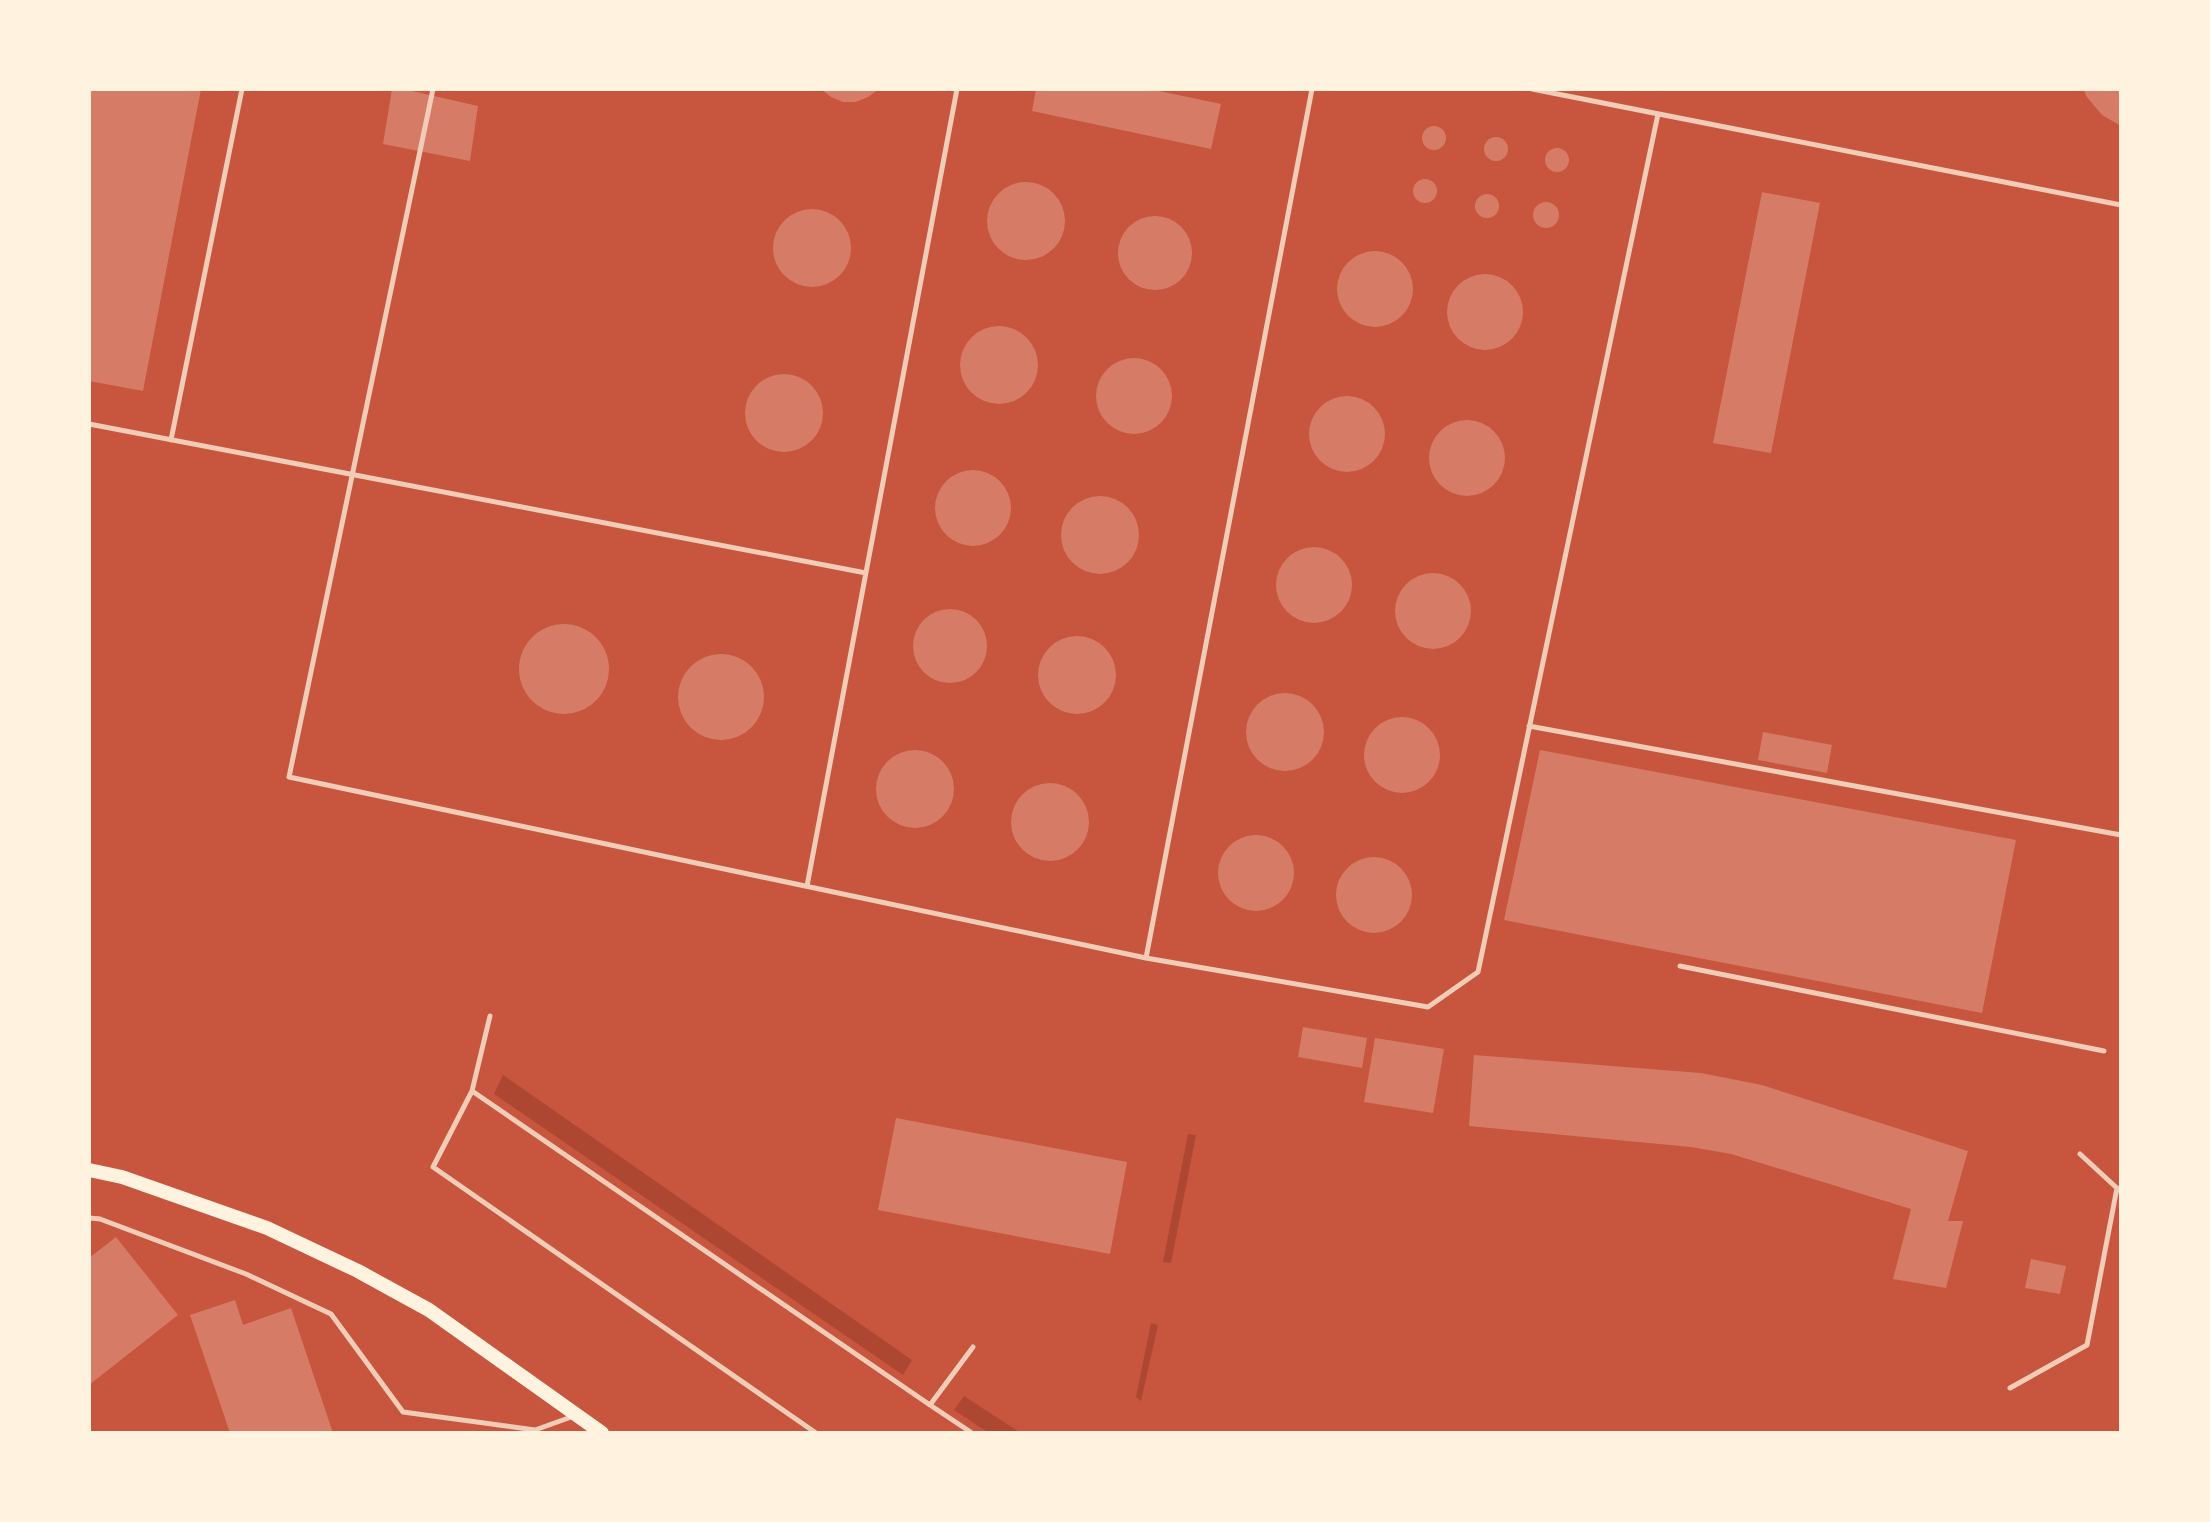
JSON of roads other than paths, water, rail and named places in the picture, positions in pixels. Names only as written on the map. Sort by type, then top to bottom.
[{"type":"main road","points":[[89,1170],[122,1177],[267,1228],[358,1271],[429,1310],[601,1433]]},
{"type":"lane","points":[[171,440],[242,89]]},
{"type":"lane","points":[[433,89],[289,777],[1146,958],[1428,1007],[1478,972],[1657,114]]},
{"type":"lane","points":[[807,886],[957,89]]},
{"type":"lane","points":[[1146,958],[1312,89]]},
{"type":"lane","points":[[1532,89],[2121,205]]},
{"type":"lane","points":[[89,424],[866,573]]},
{"type":"lane","points":[[1530,726],[2121,835]]},
{"type":"lane","points":[[1680,966],[2104,1051]]},
{"type":"lane","points":[[490,1016],[472,1091],[433,1167],[816,1433]]},
{"type":"lane","points":[[472,1091],[972,1433]]},
{"type":"lane","points":[[2010,1388],[2087,1345],[2119,1190],[2080,1154]]},
{"type":"lane","points":[[89,1218],[100,1219],[246,1274],[331,1314],[404,1412],[535,1430],[577,1415]]},
{"type":"lane","points":[[930,1405],[973,1346]]}]
